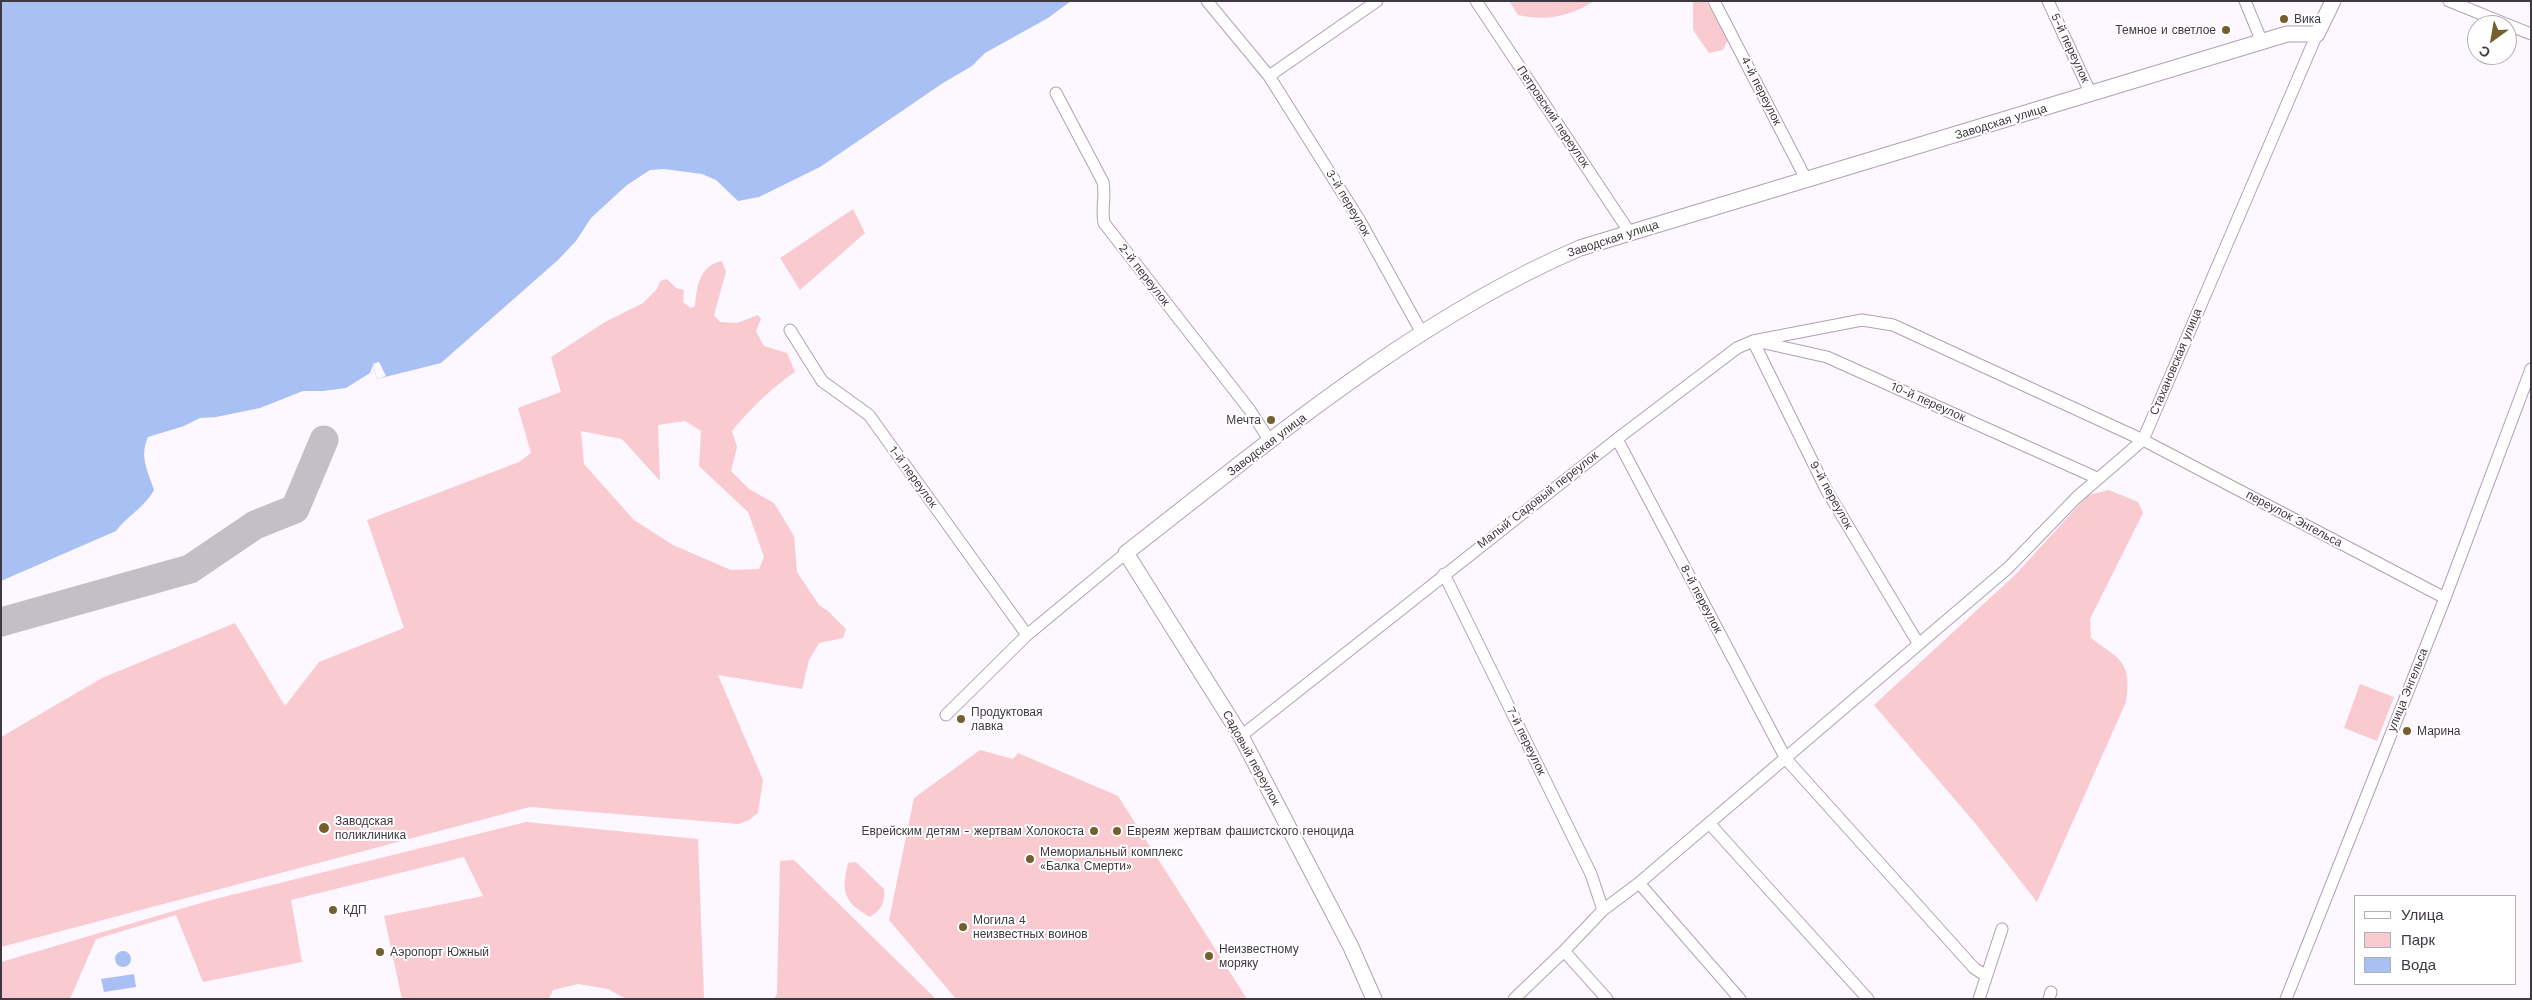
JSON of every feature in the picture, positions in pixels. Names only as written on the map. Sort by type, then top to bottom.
[{"type":"street","name":"3-й переулок","points":[[1207,1],[1269,76],[1360,220],[1422,333]]},
{"type":"street","points":[[1269,76],[1377,1]]},
{"type":"street","name":"Петровский переулок","points":[[1476,1],[1630,233]]},
{"type":"street","name":"4-й переулок","points":[[1714,1],[1807,181]]},
{"type":"street","name":"5-й переулок","points":[[2048,1],[2091,94]]},
{"type":"street","points":[[2245,1],[2262,42]]},
{"type":"street","name":"Стахановская улица","points":[[2143,440],[2317,34],[2333,1]]},
{"type":"street","points":[[2450,1],[2531,34]]},
{"type":"street","name":"Заводская улица","points":[[946,715],[1028,635],[1126,553],[1270,441],[1422,333],[1550,261],[1580,248],[2262,42],[2296,33],[2317,34]]},
{"type":"street","name":"2-й переулок","points":[[1056,93],[1102,182],[1105,193],[1102,214],[1104,223],[1250,409],[1270,441]]},
{"type":"street","name":"Малый Садовый переулок","points":[[1241,736],[1617,439],[1737,348],[1753,341],[1862,320],[1893,325],[2143,440]]},
{"type":"street","name":"1-й переулок","points":[[790,330],[822,381],[869,416],[1028,635]]},
{"type":"street","name":"10-й переулок","points":[[1753,341],[1827,357],[2097,478]]},
{"type":"street","name":"9-й переулок","points":[[1753,341],[1826,491],[1918,643]]},
{"type":"street","name":"улица Энгельса","points":[[2286,999],[2529,377]]},
{"type":"street","name":"8-й переулок","points":[[1617,439],[1786,759],[1974,968],[1986,976]]},
{"type":"street","points":[[1514,999],[1603,910],[1639,883],[1786,759],[1918,643],[2008,568],[2097,478],[2143,440]]},
{"type":"street","name":"переулок Энгельса","points":[[2143,440],[2444,598]]},
{"type":"street","name":"Садовый переулок","points":[[1126,553],[1241,736],[1351,947],[1374,999]]},
{"type":"street","name":"7-й переулок","points":[[1444,574],[1591,874],[1603,910]]},
{"type":"street","points":[[1709,823],[1868,999]]},
{"type":"street","points":[[1639,883],[1740,999]]},
{"type":"street","points":[[1979,999],[2002,929]]},
{"type":"street","points":[[1564,951],[1607,999]]},
{"type":"green space","points":[[1509,1],[1594,1],[1567,14],[1538,18],[1518,15]]},
{"type":"green space","points":[[1693,1],[1706,1],[1728,40],[1723,50],[1709,53],[1693,30]]},
{"type":"green space","points":[[853,209],[865,233],[800,290],[780,258]]},
{"type":"green space","points":[[722,261],[726,272],[714,315],[720,322],[737,323],[758,315],[761,319],[756,331],[764,346],[787,353],[795,372],[761,399],[732,431],[737,447],[731,471],[749,489],[774,503],[794,536],[797,572],[819,605],[846,629],[843,638],[819,643],[809,660],[802,689],[718,675],[763,780],[758,813],[749,820],[739,824],[530,807],[1,947],[1,737],[102,678],[235,623],[285,706],[319,662],[404,628],[367,520],[519,462],[531,453],[518,408],[561,392],[551,357],[605,322],[643,303],[657,289],[660,281],[667,279],[676,288],[684,290],[683,302],[691,308],[695,306],[698,284],[708,267]],"holes":[[[685,421],[701,431],[699,466],[748,512],[764,557],[759,569],[731,570],[673,545],[634,520],[584,464],[581,431],[622,439],[660,481],[658,425]]]},
{"type":"green space","points":[[2109,490],[2138,502],[2143,513],[2090,619],[2091,638],[2117,657],[2122,663],[2127,678],[2126,702],[2037,902],[1975,823],[1874,705],[2015,575],[2088,495]]},
{"type":"green space","points":[[2360,684],[2394,697],[2377,741],[2344,728]]},
{"type":"green space","name":"Мемориальный комплекс «Балка Смерти»","points":[[980,750],[1013,759],[1018,753],[1118,796],[1247,999],[956,999],[889,920],[914,798]]},
{"type":"green space","points":[[526,822],[698,839],[704,999],[626,999],[608,989],[578,984],[553,990],[549,999],[402,999],[384,916],[483,896],[464,857],[291,900],[302,962],[203,982],[176,915],[96,939],[70,999],[1,999],[1,962],[211,900]]},
{"type":"green space","points":[[794,860],[936,999],[774,999],[777,994],[780,861]]},
{"type":"green space","points":[[856,862],[884,889],[882,905],[870,917],[854,906],[846,895],[845,881],[848,863]]},
{"type":"water","points":[[1,1],[1071,1],[1048,18],[985,53],[972,66],[943,83],[820,167],[759,197],[738,201],[716,180],[702,174],[664,169],[650,170],[627,185],[591,218],[576,241],[558,260],[441,363],[377,379],[373,365],[370,373],[346,388],[303,391],[260,408],[216,417],[200,418],[184,426],[148,437],[145,444],[144,458],[154,490],[146,501],[116,531],[1,581]]},
{"type":"water","points":[[123,951],[131,959],[123,967],[115,959]]},
{"type":"water","points":[[134,974],[136,987],[104,992],[101,979]]},
{"type":"pier","points":[[379,362],[386,376],[377,379],[373,364]]},
{"type":"taxiway","points":[[1,622],[190,569],[255,525],[295,509],[324,440]]},
{"type":"place","name":"Вика","points":[[2284,19]]},
{"type":"place","name":"Темное и светлое","points":[[2226,30]]},
{"type":"place","name":"Мечта","points":[[1271,420]]},
{"type":"place","name":"Продуктовая лавка","points":[[961,719]]},
{"type":"place","name":"Марина","points":[[2407,731]]},
{"type":"place","name":"Заводская поликлиника","points":[[324,828]]},
{"type":"place","name":"Еврейским детям - жертвам Холокоста","points":[[1094,831]]},
{"type":"place","name":"Евреям жертвам фашистского геноцида","points":[[1117,831]]},
{"type":"place","name":"Мемориальный комплекс «Балка Смерти»","points":[[1030,859]]},
{"type":"place","name":"КДП","points":[[333,910]]},
{"type":"place","name":"Могила 4 неизвестных воинов","points":[[963,927]]},
{"type":"place","name":"Аэропорт Южный","points":[[380,952]]},
{"type":"place","name":"Неизвестному моряку","points":[[1209,956]]}]
